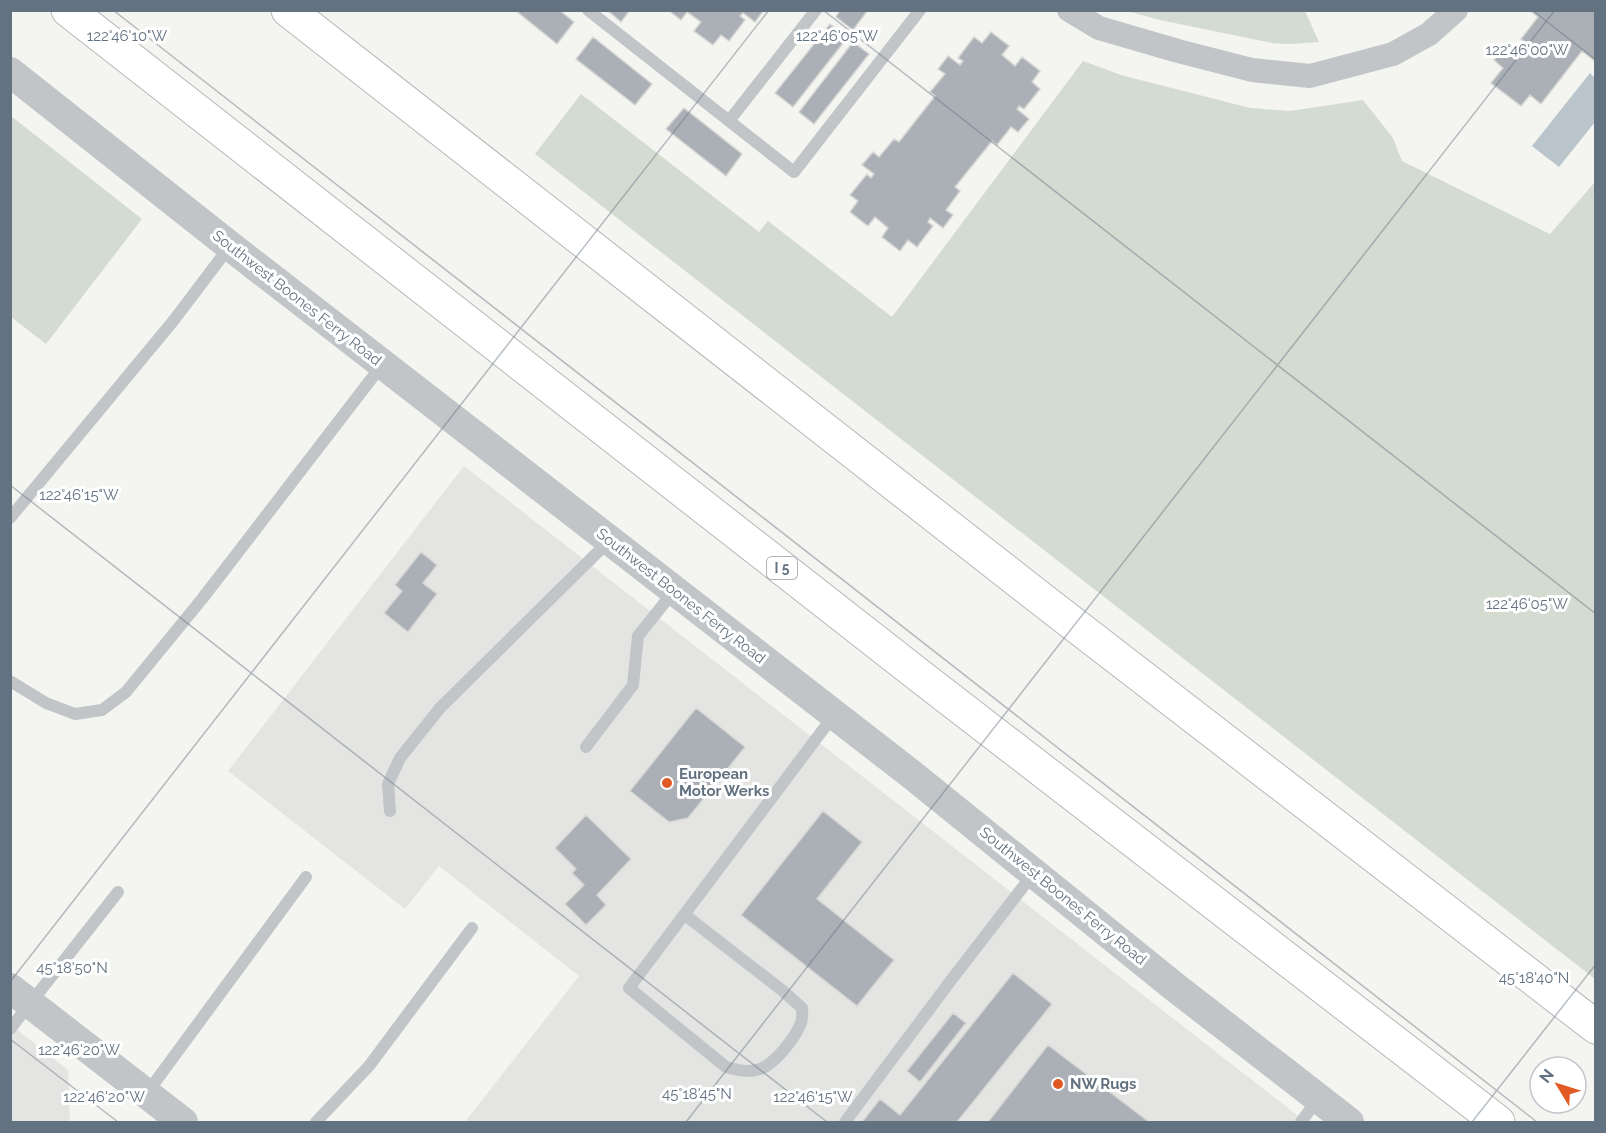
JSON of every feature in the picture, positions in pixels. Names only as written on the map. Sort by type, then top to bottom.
[{"type":"highway","name":"I 5","points":[[68,10],[925,680],[1498,1122]]},
{"type":"highway","points":[[288,10],[1058,613],[1596,1027]]},
{"type":"street","points":[[1069,10],[1099,28],[1178,51],[1252,70],[1310,76],[1393,54],[1429,34],[1455,10]]},
{"type":"street","name":"Southwest Boones Ferry Road","points":[[10,72],[230,246],[911,774],[1176,988],[1349,1122]]},
{"type":"street","points":[[20,995],[183,1122]]},
{"type":"lane","points":[[588,10],[794,172],[920,10]]},
{"type":"lane","points":[[729,121],[816,10]]},
{"type":"lane","points":[[10,518],[174,320],[230,246]]},
{"type":"lane","points":[[10,681],[46,703],[75,714],[102,710],[126,692],[202,599],[383,364]]},
{"type":"lane","points":[[390,811],[388,784],[400,758],[440,708],[609,541]]},
{"type":"lane","points":[[586,747],[633,685],[638,636],[674,591]]},
{"type":"lane","points":[[685,915],[802,1008],[802,1021],[794,1036],[773,1061],[760,1069],[748,1071],[726,1067],[629,988],[834,715]]},
{"type":"lane","points":[[845,1122],[1034,873]]},
{"type":"lane","points":[[146,1094],[306,877]]},
{"type":"lane","points":[[10,1029],[20,995],[118,892]]},
{"type":"lane","points":[[316,1122],[369,1066],[472,928]]},
{"type":"lane","points":[[1300,1122],[1318,1098]]},
{"type":"shaded area","points":[[1127,11],[1305,11],[1319,42],[1272,43]]},
{"type":"shaded area","points":[[1083,61],[1121,75],[1250,108],[1290,111],[1363,100],[1393,138],[1402,161],[1550,234],[1595,182],[1595,979],[535,154],[581,94],[759,232],[768,221],[892,317]]},
{"type":"shaded area","points":[[1590,73],[1595,78],[1595,122],[1559,167],[1532,146]]},
{"type":"shaded area","points":[[11,116],[142,219],[46,344],[11,317]]},
{"type":"shaded area","points":[[464,466],[1306,1122],[465,1122],[579,976],[439,866],[405,909],[228,771]]},
{"type":"shaded area","points":[[10,1024],[68,1070],[69,1122],[11,1122]]},
{"type":"building","points":[[515,10],[559,10],[574,22],[557,44]]},
{"type":"building","points":[[607,10],[630,10],[621,22]]},
{"type":"building","points":[[668,10],[764,10],[755,22],[743,13],[740,16],[745,20],[729,41],[721,35],[713,45],[694,31],[701,22],[687,12],[681,20]]},
{"type":"building","points":[[840,10],[868,10],[853,30],[836,17]]},
{"type":"building","points":[[1529,10],[1596,10],[1596,62],[1582,51],[1541,104],[1530,95],[1521,106],[1491,83],[1503,68],[1494,60],[1506,45],[1516,53],[1525,42],[1521,39],[1538,17]]},
{"type":"building","points":[[830,24],[847,38],[793,107],[775,93]]},
{"type":"building","points":[[991,32],[1009,46],[1002,55],[1015,66],[1022,57],[1040,71],[1032,82],[1040,89],[1024,109],[1019,106],[1017,109],[1029,119],[1018,132],[1011,127],[997,145],[992,141],[955,187],[960,191],[946,210],[953,215],[943,228],[930,218],[928,222],[933,226],[917,247],[908,240],[900,251],[882,237],[888,228],[875,217],[868,226],[850,212],[858,201],[850,195],[867,174],[871,178],[874,174],[862,165],[873,152],[879,157],[894,139],[899,142],[935,96],[930,92],[945,74],[938,69],[948,56],[960,65],[963,61],[958,58],[974,37],[982,43]]},
{"type":"building","points":[[593,37],[652,84],[635,105],[576,59]]},
{"type":"building","points":[[853,42],[869,54],[814,124],[799,112]]},
{"type":"building","points":[[684,108],[742,154],[726,176],[666,129]]},
{"type":"building","points":[[421,552],[437,565],[423,583],[437,594],[408,632],[384,613],[402,591],[395,585]]},
{"type":"building","points":[[696,708],[745,747],[688,818],[669,822],[630,791]]},
{"type":"building","points":[[823,811],[862,842],[817,899],[894,960],[857,1006],[741,915]]},
{"type":"building","points":[[586,815],[631,859],[597,895],[606,905],[586,925],[565,904],[584,885],[572,873],[576,869],[555,848]]},
{"type":"building","points":[[1013,973],[1052,1004],[957,1122],[862,1122],[880,1099],[900,1115]]},
{"type":"building","points":[[953,1013],[966,1023],[920,1082],[907,1071]]},
{"type":"building","name":"NW Rugs","points":[[1048,1045],[1149,1122],[988,1122]]},
{"type":"place","name":"European Motor Werks","points":[[667,783]]},
{"type":"place","name":"NW Rugs","points":[[1058,1084]]}]
